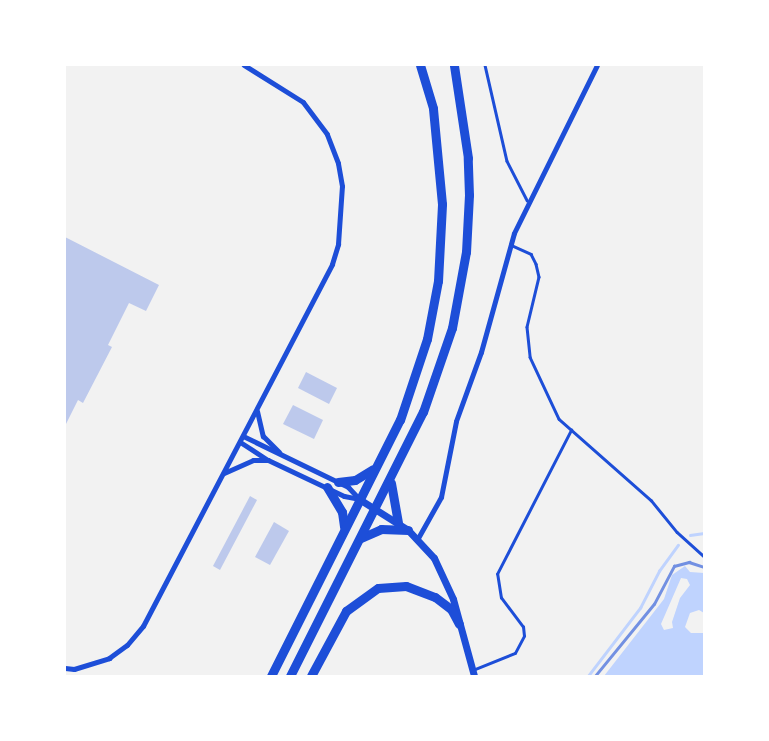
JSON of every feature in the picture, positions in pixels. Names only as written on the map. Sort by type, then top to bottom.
[{"type":"highway","points":[[271,676],[375,468],[412,389],[435,300],[442,204],[432,108],[420,65]]},
{"type":"highway","points":[[290,676],[377,508],[436,381],[457,309],[469,214],[464,135],[454,65]]},
{"type":"highway","points":[[338,482],[355,480],[375,468]]},
{"type":"highway","points":[[390,481],[398,522]]},
{"type":"highway","points":[[327,487],[342,512],[344,528]]},
{"type":"highway","points":[[361,539],[381,529],[408,530]]},
{"type":"highway","points":[[311,676],[346,611],[378,588],[406,586],[435,597],[451,609],[458,624]]},
{"type":"main road","points":[[359,499],[377,508],[418,538],[445,577],[473,673]]},
{"type":"street","points":[[65,668],[74,669],[109,658],[138,632],[242,439],[332,264],[340,233],[343,197],[338,163],[327,134],[310,109],[280,85],[244,65]]},
{"type":"street","points":[[418,538],[441,497],[456,421],[481,352],[510,244],[527,200],[597,65]]},
{"type":"street","points":[[257,410],[263,436],[283,456]]},
{"type":"street","points":[[242,439],[348,487],[359,499]]},
{"type":"street","points":[[242,439],[268,460],[327,487],[359,499]]},
{"type":"street","points":[[224,473],[253,460],[268,460]]},
{"type":"lane","points":[[485,65],[507,161],[527,200]]},
{"type":"lane","points":[[510,244],[531,254],[540,276],[527,327],[530,357],[559,419],[651,500],[677,532],[704,556]]},
{"type":"lane","points":[[473,673],[515,653],[524,636],[523,627],[501,598],[497,574],[571,430]]},
{"type":"water","points":[[685,566],[690,572],[704,573],[704,613],[699,610],[690,613],[685,627],[691,633],[704,633],[703,676],[604,676],[664,599],[672,575]],"holes":[[[681,578],[687,579],[690,585],[680,598],[672,622],[673,628],[664,630],[661,624]]]},
{"type":"building","points":[[65,237],[159,285],[146,311],[129,303],[108,345],[112,347],[83,403],[78,400],[65,426]]},
{"type":"building","points":[[306,372],[337,388],[329,404],[298,388]]},
{"type":"building","points":[[293,405],[323,420],[314,439],[283,424]]},
{"type":"building","points":[[250,496],[257,500],[220,570],[213,566]]},
{"type":"building","points":[[274,522],[289,531],[270,565],[255,557]]},
{"type":"waterway","points":[[690,535],[704,533]]},
{"type":"waterway","points":[[588,676],[640,608],[659,571],[678,545]]},
{"type":"railway","points":[[595,676],[654,604],[674,566],[689,562],[704,567]]}]
